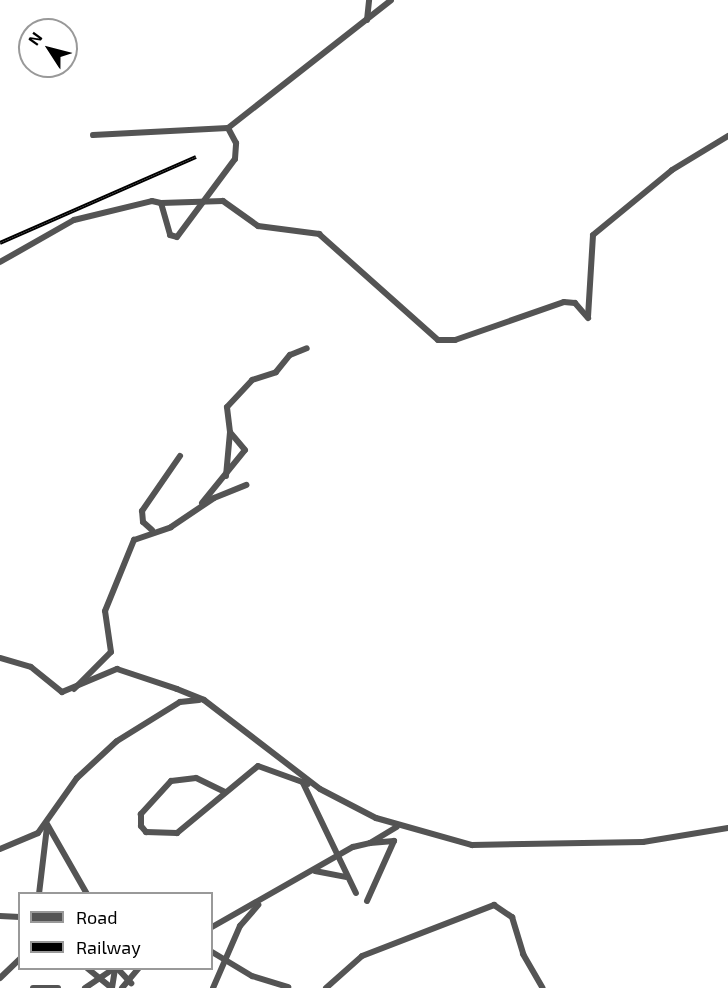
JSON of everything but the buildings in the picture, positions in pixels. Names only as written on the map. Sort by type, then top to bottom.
[{"type":"street","points":[[367,20],[369,0]]},
{"type":"street","points":[[93,135],[228,128],[391,0]]},
{"type":"street","points":[[161,203],[170,235],[177,237],[197,204],[235,159],[236,143],[228,128]]},
{"type":"street","points":[[0,262],[74,220],[161,203],[197,204],[223,201],[258,226],[319,234],[424,331],[438,340],[455,340],[564,302],[575,303],[588,318],[593,235],[672,170],[728,136]]},
{"type":"street","points":[[225,477],[230,432],[227,407],[252,380],[276,372],[290,355],[308,348]]},
{"type":"street","points":[[189,516],[225,477],[245,450],[230,432]]},
{"type":"street","points":[[152,530],[143,522],[142,512],[180,456]]},
{"type":"street","points":[[74,690],[111,652],[105,611],[111,590],[134,540],[152,530],[189,516],[214,498],[248,485]]},
{"type":"street","points":[[0,658],[31,667],[62,692],[74,690],[117,669],[204,700],[268,754],[320,789],[376,818],[472,845],[519,847],[643,842],[728,828]]},
{"type":"street","points":[[39,892],[47,824],[77,778],[117,741],[180,702],[204,700]]},
{"type":"street","points":[[225,792],[196,778],[171,782],[141,814],[141,826],[146,832],[177,832],[258,766],[320,789]]},
{"type":"street","points":[[303,783],[346,877],[356,893]]},
{"type":"street","points":[[0,849],[47,824]]},
{"type":"street","points":[[47,824],[86,892]]},
{"type":"street","points":[[213,926],[338,856],[370,843],[397,827]]},
{"type":"street","points":[[368,901],[394,842],[370,843]]},
{"type":"street","points":[[310,872],[329,869],[346,877]]},
{"type":"street","points":[[213,988],[224,959],[244,919],[265,898]]},
{"type":"street","points":[[326,988],[362,956],[494,905],[512,917],[523,954],[543,988]]},
{"type":"street","points":[[0,916],[18,917]]},
{"type":"street","points":[[213,953],[252,976],[288,987]]},
{"type":"street","points":[[0,978],[18,960]]},
{"type":"street","points":[[89,970],[112,988]]},
{"type":"street","points":[[85,988],[114,970]]},
{"type":"street","points":[[112,988],[116,970]]},
{"type":"street","points":[[116,970],[119,988],[131,983],[138,970]]},
{"type":"street","points":[[117,970],[131,983]]},
{"type":"street","points":[[33,988],[58,988]]},
{"type":"railway","points":[[0,243],[196,157]]}]
